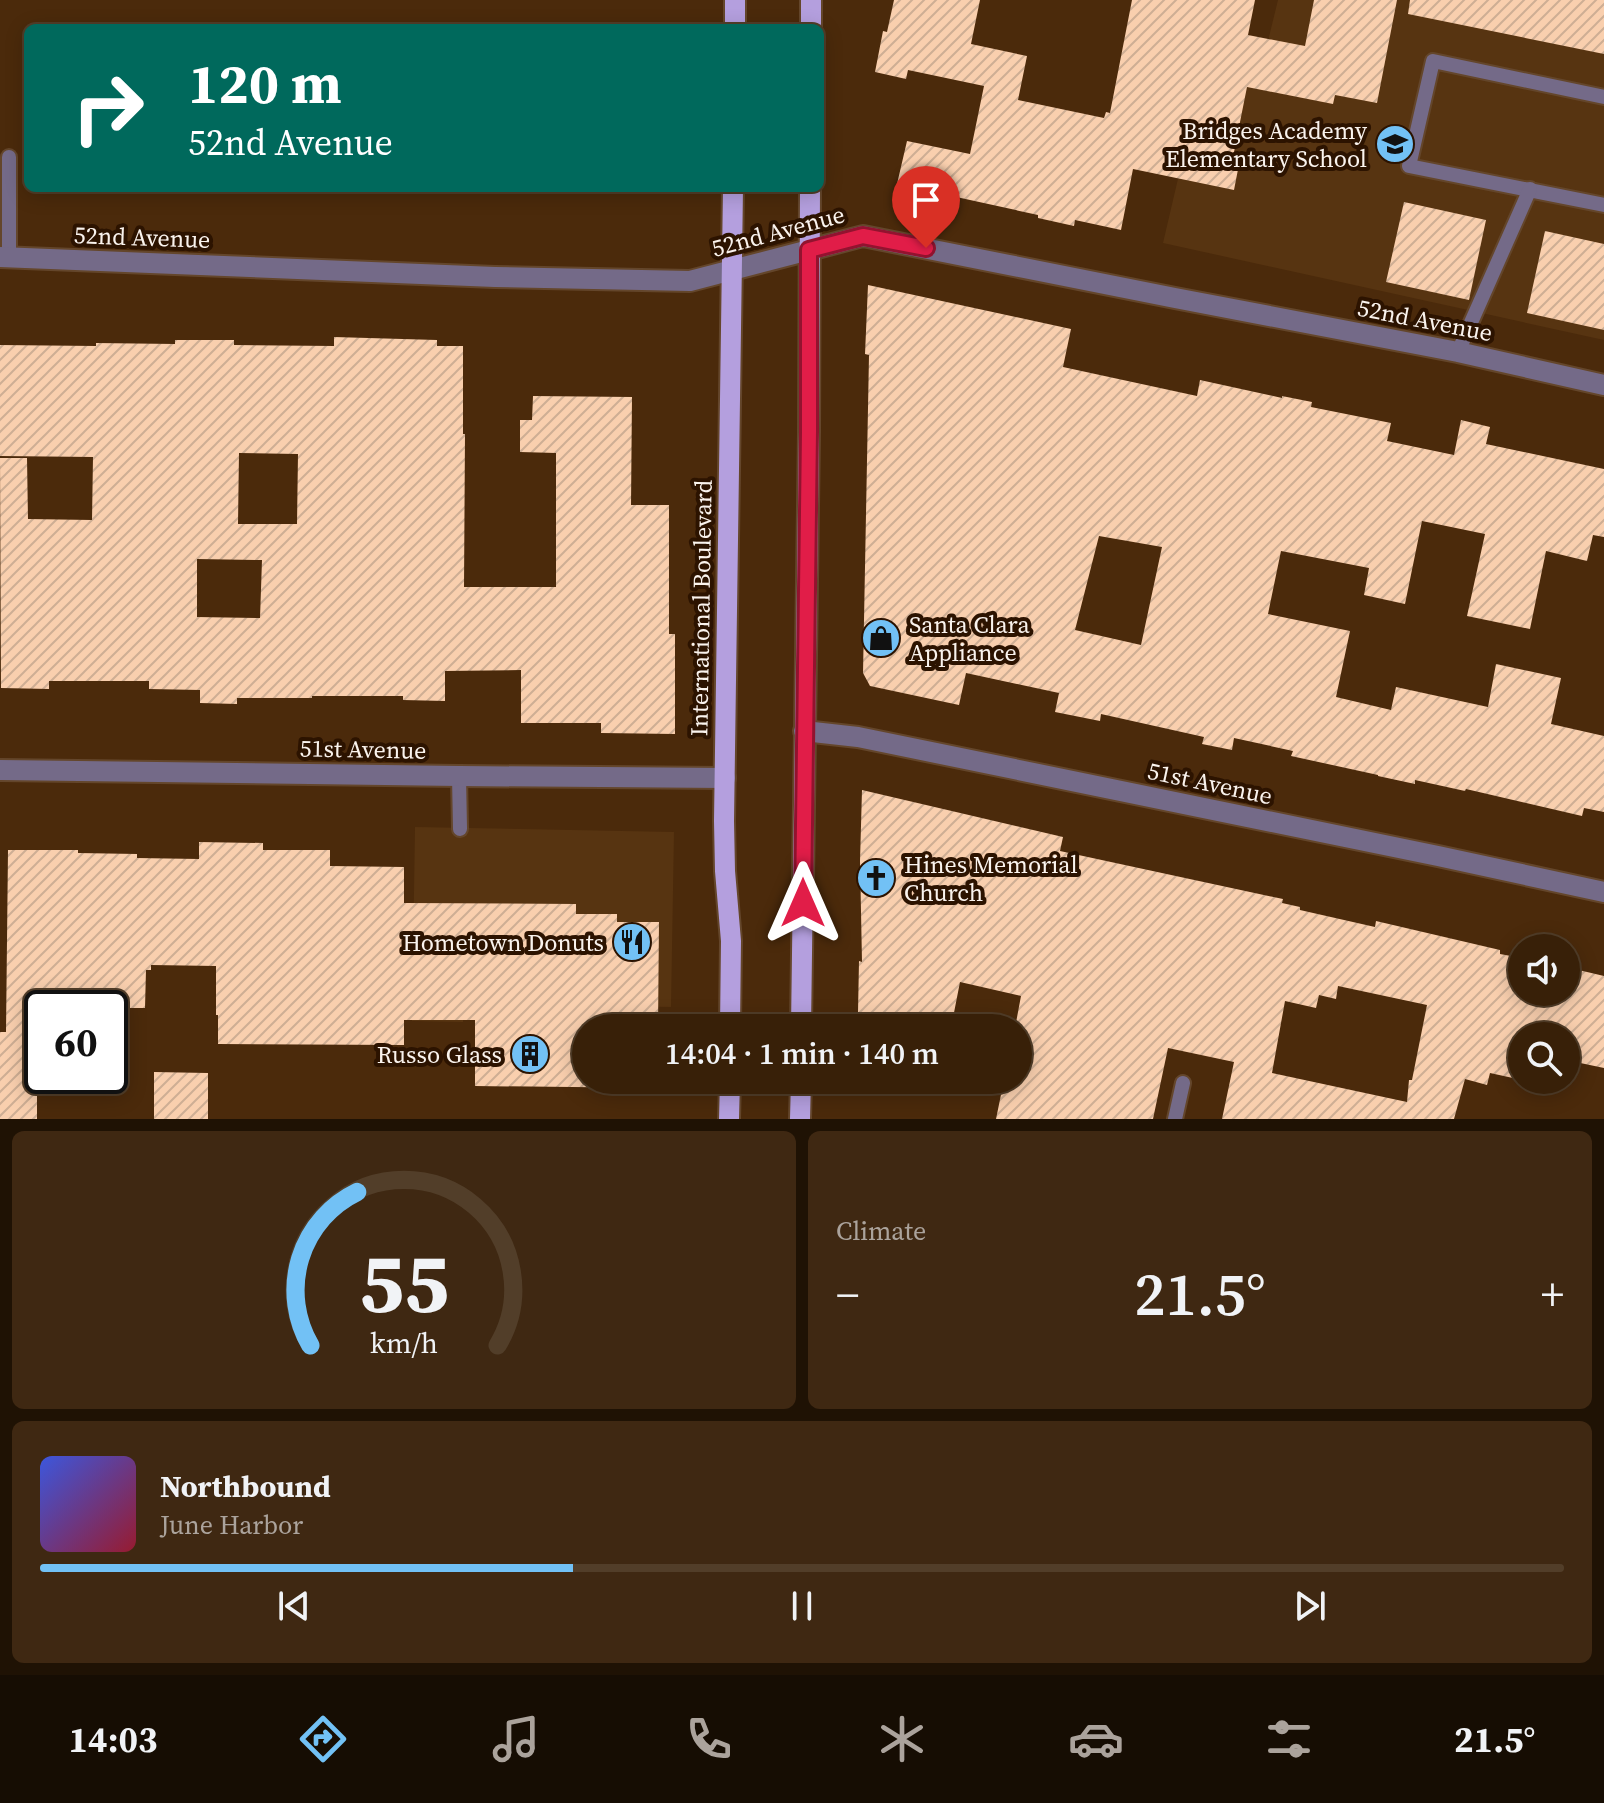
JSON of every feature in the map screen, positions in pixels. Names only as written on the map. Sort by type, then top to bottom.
[{"type":"main road","points":[[735,0],[735,24]]},
{"type":"main road","points":[[811,0],[811,24]]},
{"type":"main road","name":"International Boulevard","points":[[730,1014],[731,941],[725,871],[725,778],[733,192]]},
{"type":"main road","points":[[801,1014],[810,192]]},
{"type":"main road","points":[[729,1119],[730,1094]]},
{"type":"main road","points":[[800,1119],[801,1094]]},
{"type":"street","name":"52nd Avenue","points":[[4,257],[495,277],[690,281],[863,236],[1458,352],[1604,385]]},
{"type":"street","name":"51st Avenue","points":[[804,731],[858,737],[1604,892]]},
{"type":"street","name":"51st Avenue","points":[[0,770],[725,778]]},
{"type":"lane","points":[[1604,97],[1433,61],[1409,166],[1604,205]]},
{"type":"lane","points":[[4,257],[9,157]]},
{"type":"lane","points":[[1458,352],[1530,189]]},
{"type":"lane","points":[[459,776],[460,829]]},
{"type":"lane","points":[[1175,1119],[1183,1083]]},
{"type":"shaded area","name":"Bridges Academy Elementary School","points":[[1278,0],[1604,0],[1604,340],[1163,243],[1212,33],[1267,45]]},
{"type":"shaded area","points":[[415,827],[674,832],[671,1007],[464,1003],[463,1022],[412,1021]]},
{"type":"building","points":[[894,0],[980,0],[971,44],[1027,56],[1018,100],[1104,118],[1106,112],[1110,113],[1132,0],[1255,0],[1248,35],[1305,46],[1314,0],[1397,0],[1377,103],[1335,95],[1333,104],[1247,87],[1234,152],[1241,154],[1234,190],[1133,169],[1121,230],[1075,220],[1074,226],[897,184],[907,141],[970,154],[984,86],[908,70],[906,79],[875,72],[883,31],[887,32]]},
{"type":"building","points":[[1410,0],[1604,0],[1604,54],[1408,14]]},
{"type":"building","points":[[1404,202],[1486,220],[1469,300],[1386,282]]},
{"type":"building","points":[[1545,231],[1604,244],[1604,330],[1527,313]]},
{"type":"building","points":[[868,285],[1071,329],[1063,367],[1197,396],[1200,380],[1312,402],[1311,407],[1391,423],[1387,441],[1454,455],[1461,420],[1490,427],[1486,444],[1604,469],[1604,537],[1593,535],[1587,561],[1546,551],[1530,629],[1467,616],[1485,534],[1422,521],[1405,604],[1364,595],[1369,568],[1281,551],[1268,614],[1350,631],[1336,697],[1391,710],[1396,687],[1488,707],[1496,664],[1561,678],[1551,724],[1604,736],[1604,812],[1584,808],[1582,816],[1466,789],[1415,780],[1415,784],[1378,776],[1291,756],[1293,751],[1234,738],[1232,750],[1202,744],[1204,737],[1101,714],[1100,721],[1055,712],[1059,693],[966,673],[959,705],[870,686],[863,673],[869,355],[865,354]],"holes":[[[1099,536],[1162,547],[1141,645],[1075,630]]]},
{"type":"building","points":[[334,337],[437,340],[437,346],[463,346],[464,587],[556,587],[556,453],[520,452],[520,420],[532,420],[533,396],[632,397],[631,505],[669,505],[669,634],[675,634],[675,734],[601,733],[601,723],[521,723],[521,670],[445,671],[445,701],[403,700],[403,696],[312,696],[237,698],[237,704],[200,703],[200,690],[149,689],[149,681],[49,681],[49,689],[1,688],[0,458],[27,458],[28,519],[92,520],[93,457],[0,456],[0,345],[96,346],[96,343],[175,344],[175,340],[234,340],[234,345],[334,346]],"holes":[[[239,453],[298,454],[297,524],[238,524]],[[197,559],[262,560],[260,618],[197,617]]]},
{"type":"building","points":[[862,790],[1063,837],[1060,851],[1283,899],[1282,903],[1300,907],[1300,910],[1375,927],[1376,921],[1500,950],[1500,954],[1508,955],[1508,1006],[1580,1006],[1580,970],[1604,976],[1604,1068],[1580,1063],[1580,1022],[1508,1022],[1508,1077],[1490,1073],[1487,1085],[1465,1079],[1454,1119],[1222,1119],[1234,1062],[1168,1048],[1153,1119],[996,1119],[1001,1094],[1032,1094],[1032,1014],[1018,1014],[1021,996],[960,982],[954,1014],[866,1014],[858,1012],[859,961],[862,962]],"holes":[[[1338,986],[1427,1005],[1412,1080],[1409,1080],[1407,1102],[1272,1073],[1285,1001],[1316,1008],[1319,995],[1336,999]]]},
{"type":"building","points":[[199,842],[263,843],[263,850],[330,850],[330,866],[404,867],[404,903],[576,904],[576,914],[617,914],[617,922],[659,922],[658,1014],[572,1014],[572,1087],[475,1086],[475,1020],[404,1020],[404,1045],[218,1044],[216,966],[151,965],[151,970],[146,970],[145,1008],[128,1008],[128,990],[24,990],[24,1094],[37,1094],[37,1119],[0,1119],[0,1032],[6,1032],[8,850],[78,850],[78,853],[137,854],[137,858],[199,859]]},
{"type":"building","points":[[154,1072],[208,1073],[208,1119],[154,1119]]},
{"type":"place","name":"Bridges Academy Elementary School","points":[[1395,144]]},
{"type":"place","name":"Santa Clara Appliance","points":[[881,638]]},
{"type":"place","name":"Hines Memorial Church","points":[[876,878]]},
{"type":"place","name":"Hometown Donuts","points":[[632,942]]},
{"type":"place","name":"Russo Glass","points":[[530,1054]]},
{"type":"route","points":[[803,903],[809,250],[863,236],[926,248]]}]
